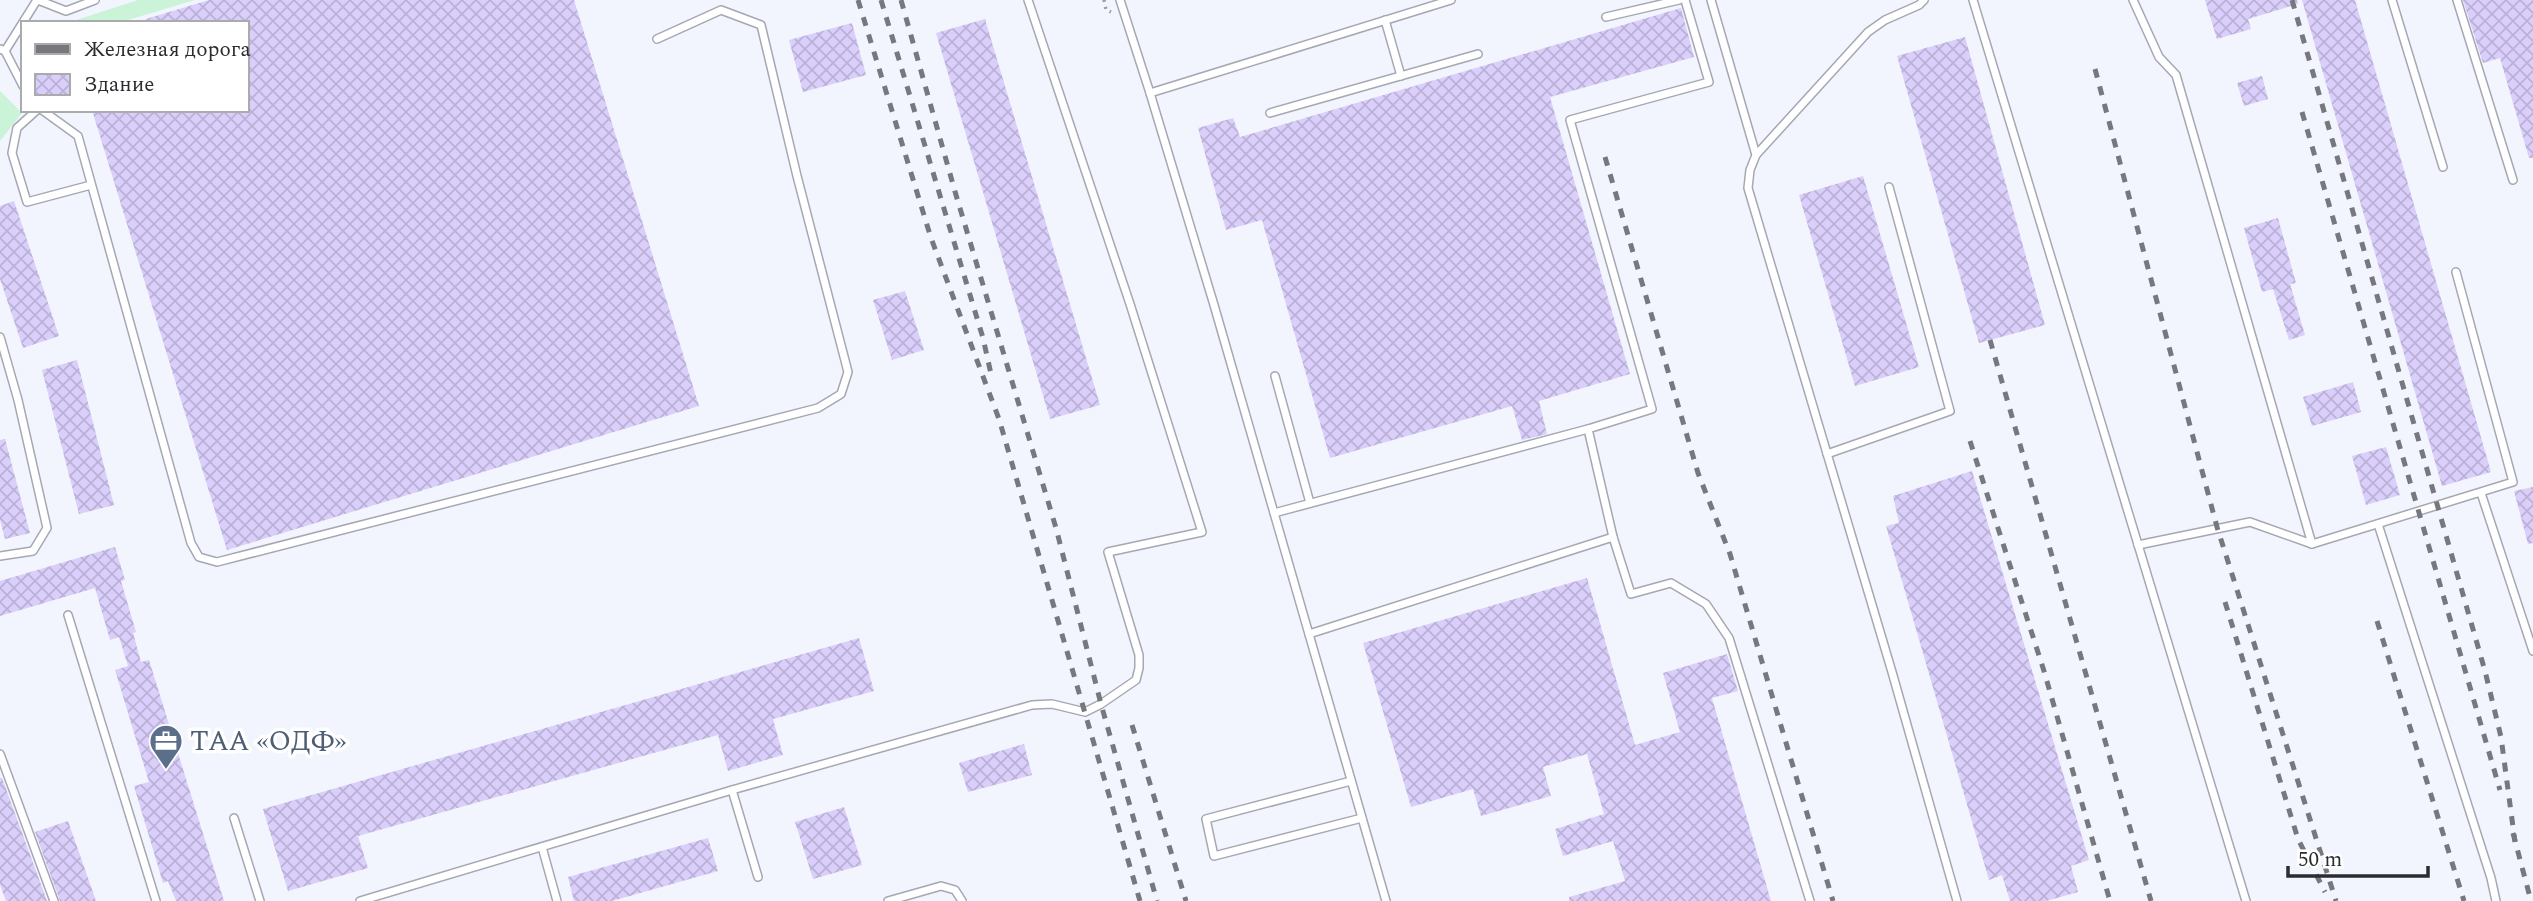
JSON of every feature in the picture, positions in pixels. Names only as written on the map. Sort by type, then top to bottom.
[{"type":"lane","points":[[23,21],[37,0],[66,11],[95,0]]},
{"type":"lane","points":[[360,901],[732,790],[1032,705],[1052,704],[1085,712],[1136,680],[1139,654],[1108,552],[1202,532],[1130,304],[1028,0]]},
{"type":"lane","points":[[1119,0],[1150,93],[1386,901]]},
{"type":"lane","points":[[1150,93],[1451,0]]},
{"type":"lane","points":[[1606,17],[1679,0]]},
{"type":"lane","points":[[1274,513],[1653,409],[1570,120],[1709,82],[1685,0]]},
{"type":"lane","points":[[1710,0],[1756,155]]},
{"type":"lane","points":[[1924,0],[1867,32],[1756,155],[1750,170],[1748,188],[1957,901]]},
{"type":"lane","points":[[1973,0],[2246,901]]},
{"type":"lane","points":[[2133,0],[2159,57],[2176,75],[2312,544]]},
{"type":"lane","points":[[2392,0],[2443,167]]},
{"type":"lane","points":[[2457,0],[2513,180]]},
{"type":"lane","points":[[42,112],[78,136],[191,543],[199,557],[217,562],[818,408],[841,394],[848,372],[761,25],[721,10],[657,39]]},
{"type":"lane","points":[[1385,20],[1401,76]]},
{"type":"lane","points":[[21,24],[3,50],[21,82]]},
{"type":"lane","points":[[1270,113],[1478,54]]},
{"type":"lane","points":[[37,112],[17,128],[12,153],[27,202],[91,185]]},
{"type":"lane","points":[[1828,454],[1950,411],[1889,187]]},
{"type":"lane","points":[[2138,545],[2250,522],[2312,544],[2513,482],[2456,272]]},
{"type":"lane","points":[[0,337],[19,400],[47,528],[33,551],[0,556]]},
{"type":"lane","points":[[1275,376],[1310,503]]},
{"type":"lane","points":[[1588,429],[1613,537],[1631,594],[1671,583],[1706,604],[1729,638],[1810,901]]},
{"type":"lane","points":[[2481,493],[2533,650]]},
{"type":"lane","points":[[2378,524],[2496,901]]},
{"type":"lane","points":[[1309,634],[1613,537]]},
{"type":"lane","points":[[68,615],[156,901]]},
{"type":"lane","points":[[0,754],[54,901]]},
{"type":"lane","points":[[1351,781],[1206,819],[1214,856],[1362,818]]},
{"type":"lane","points":[[732,790],[758,877]]},
{"type":"lane","points":[[234,818],[260,901]]},
{"type":"lane","points":[[542,847],[557,901]]},
{"type":"lane","points":[[888,901],[941,886],[955,890],[962,901]]},
{"type":"green space","points":[[138,0],[195,0],[125,21],[73,21]]},
{"type":"green space","points":[[0,91],[22,113],[0,141]]},
{"type":"building","points":[[209,0],[574,0],[699,406],[227,550],[93,112],[248,112],[248,21],[146,19]]},
{"type":"building","points":[[2205,0],[2297,0],[2298,4],[2248,19],[2251,29],[2217,39]]},
{"type":"building","points":[[2302,0],[2355,0],[2491,472],[2442,486]]},
{"type":"building","points":[[2463,0],[2533,0],[2533,158],[2529,158],[2500,58],[2483,63]]},
{"type":"building","points":[[1681,8],[1694,57],[1550,97],[1630,374],[1539,401],[1547,434],[1522,440],[1512,406],[1330,458],[1262,220],[1226,230],[1198,128],[1233,118],[1240,137]]},
{"type":"building","points":[[985,19],[1100,405],[1050,419],[936,33]]},
{"type":"building","points":[[852,23],[866,75],[803,92],[789,40]]},
{"type":"building","points":[[1965,37],[2045,325],[1979,343],[1897,56]]},
{"type":"building","points":[[2262,76],[2268,99],[2244,106],[2237,83]]},
{"type":"building","points":[[1863,176],[1919,367],[1855,386],[1799,195]]},
{"type":"building","points":[[14,201],[59,336],[23,348],[0,279],[0,206]]},
{"type":"building","points":[[2278,218],[2296,283],[2290,284],[2305,335],[2289,340],[2273,289],[2262,292],[2244,228]]},
{"type":"building","points":[[905,291],[924,350],[892,360],[873,300]]},
{"type":"building","points":[[77,360],[114,505],[79,514],[42,370]]},
{"type":"building","points":[[2353,382],[2361,412],[2312,426],[2303,397]]},
{"type":"building","points":[[5,439],[30,533],[5,539],[0,520],[0,440]]},
{"type":"building","points":[[2386,447],[2400,495],[2366,505],[2352,456]]},
{"type":"building","points":[[1972,471],[2089,860],[2071,866],[2078,892],[2046,901],[2010,901],[2002,875],[1989,880],[1886,526],[1899,523],[1893,496]]},
{"type":"building","points":[[2533,487],[2533,543],[2528,544],[2514,491]]},
{"type":"building","points":[[115,547],[125,580],[121,581],[136,632],[133,633],[141,662],[149,660],[224,901],[176,901],[168,881],[163,883],[134,786],[149,782],[115,670],[128,666],[119,637],[110,640],[95,588],[0,616],[0,581]]},
{"type":"building","points":[[1587,578],[1635,745],[1680,732],[1663,673],[1727,654],[1738,691],[1712,698],[1771,901],[1569,901],[1569,897],[1625,881],[1613,841],[1563,856],[1555,829],[1604,814],[1587,754],[1543,767],[1551,796],[1481,816],[1473,789],[1411,807],[1363,643]]},
{"type":"building","points":[[859,638],[874,691],[773,719],[783,755],[728,771],[718,735],[358,836],[368,868],[288,891],[263,809]]},
{"type":"building","points":[[1024,744],[1032,775],[968,792],[959,763]]},
{"type":"building","points":[[0,778],[47,901],[6,901],[0,885]]},
{"type":"building","points":[[844,807],[862,865],[813,879],[795,822]]},
{"type":"building","points":[[68,821],[96,901],[60,901],[35,832]]},
{"type":"building","points":[[708,838],[718,871],[612,901],[574,901],[568,877]]},
{"type":"railway","points":[[858,0],[931,238],[999,419],[1140,901]]},
{"type":"railway","points":[[881,0],[983,338],[991,374]]},
{"type":"railway","points":[[901,0],[956,195],[1056,528],[1101,704],[1157,901]]},
{"type":"railway","points":[[2292,0],[2485,671],[2501,737],[2515,842]]},
{"type":"railway","points":[[2095,69],[2217,527],[2336,901]]},
{"type":"railway","points":[[2302,112],[2500,790]]},
{"type":"railway","points":[[1605,157],[1698,473],[1730,554],[1833,901]]},
{"type":"railway","points":[[1990,340],[2151,901]]},
{"type":"railway","points":[[1970,441],[2044,671],[2110,901]]},
{"type":"railway","points":[[2225,602],[2298,839],[2325,892]]},
{"type":"railway","points":[[2377,621],[2464,901]]},
{"type":"railway","points":[[1132,725],[1186,901]]},
{"type":"railway","points":[[2513,833],[2531,901]]},
{"type":"place","name":"ТАА «ОДФ»","points":[[166,771]]}]
